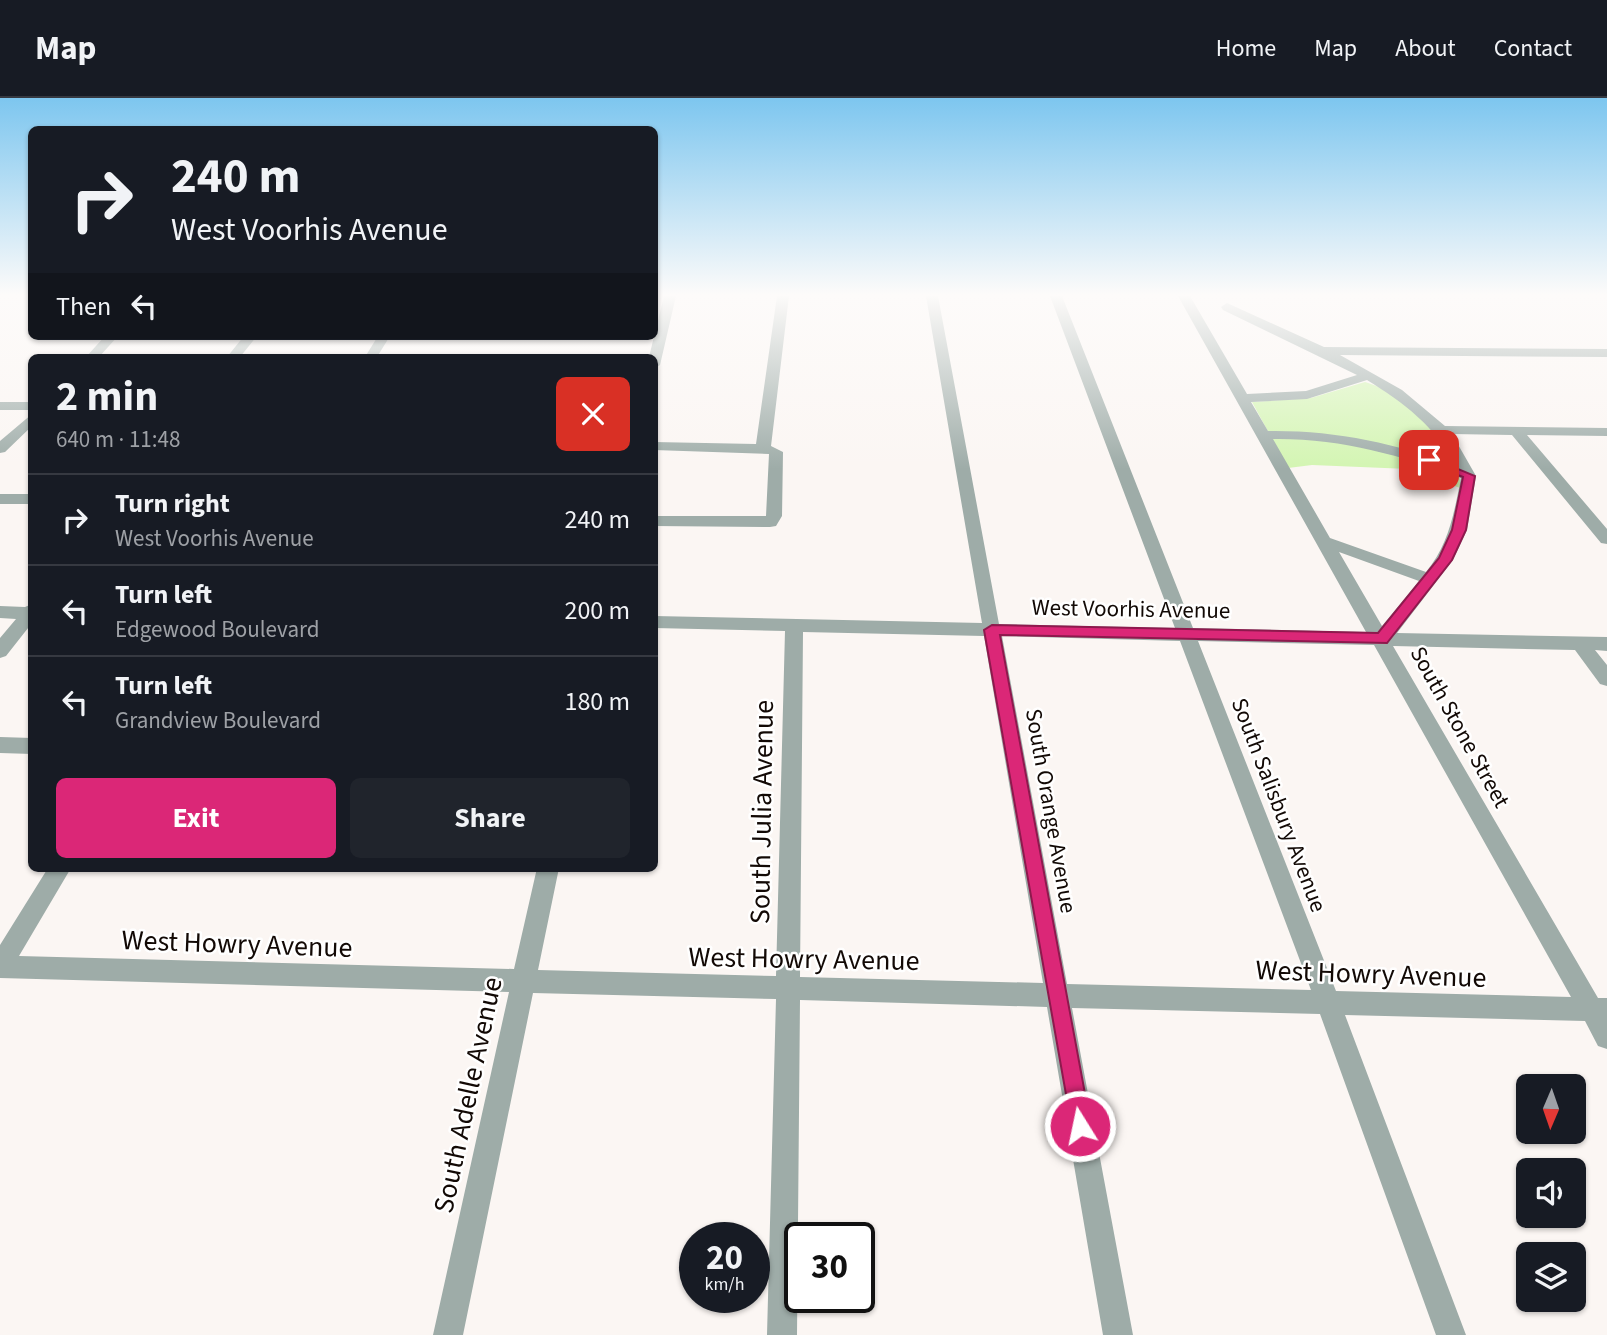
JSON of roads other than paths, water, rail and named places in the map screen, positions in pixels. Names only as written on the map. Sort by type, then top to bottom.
[{"type":"street","points":[[658,521],[770,522],[774,516],[770,450],[778,354]]},
{"type":"street","name":"South Orange Avenue","points":[[942,354],[1118,1335]]},
{"type":"street","name":"South Salisbury Avenue","points":[[1078,354],[1328,1002],[1451,1335]]},
{"type":"street","name":"South Stone Street","points":[[1218,354],[1599,1009],[1607,1037]]},
{"type":"street","points":[[1327,354],[1393,391],[1441,430],[1469,476],[1459,530],[1445,560],[1382,639]]},
{"type":"street","points":[[1244,398],[1307,395],[1366,376]]},
{"type":"street","points":[[0,406],[28,406]]},
{"type":"street","points":[[0,449],[28,422]]},
{"type":"street","points":[[1441,430],[1607,432]]},
{"type":"street","points":[[1516,430],[1607,539]]},
{"type":"street","points":[[1265,435],[1300,433],[1345,437],[1408,453],[1469,476]]},
{"type":"street","points":[[658,446],[770,450]]},
{"type":"street","points":[[0,499],[28,499]]},
{"type":"street","points":[[1325,541],[1429,579]]},
{"type":"street","points":[[0,612],[28,612]]},
{"type":"street","points":[[0,651],[28,616]]},
{"type":"street","name":"West Voorhis Avenue","points":[[658,622],[1607,644]]},
{"type":"street","name":"South Julia Avenue","points":[[782,1335],[794,626]]},
{"type":"street","points":[[1580,643],[1607,679]]},
{"type":"street","points":[[0,745],[28,746]]},
{"type":"street","points":[[0,967],[58,872]]},
{"type":"street","name":"South Adelle Avenue","points":[[448,1335],[547,872]]},
{"type":"street","name":"West Howry Avenue","points":[[0,967],[1599,1009]]}]
